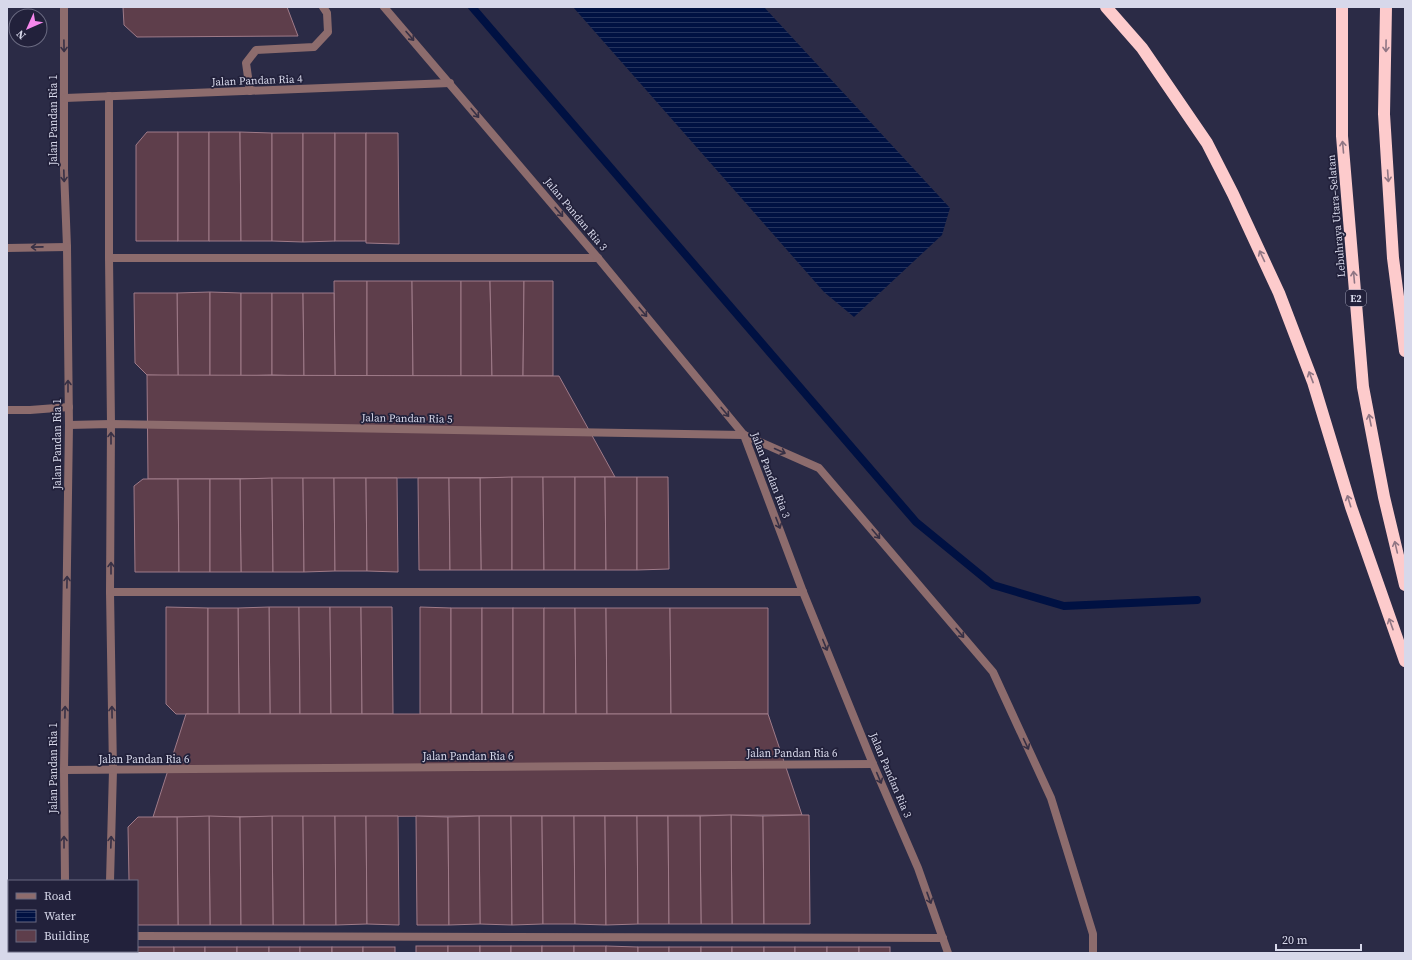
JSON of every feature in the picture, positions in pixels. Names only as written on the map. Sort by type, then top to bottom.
[{"type":"highway","points":[[1106,7],[1142,48],[1207,143],[1233,194],[1275,286],[1313,382],[1351,507],[1405,661]]},
{"type":"highway","name":"Lebuhraya Utara–Selatan","points":[[1342,7],[1342,136],[1363,387],[1384,497],[1405,585]]},
{"type":"highway","points":[[1386,7],[1384,114],[1393,258],[1405,351]]},
{"type":"street","name":"Jalan Pandan Ria 1","points":[[64,7],[64,170],[67,247],[69,407],[64,880]]},
{"type":"street","points":[[250,91],[246,63],[256,50],[314,47],[328,32],[327,13],[323,7]]},
{"type":"street","name":"Jalan Pandan Ria 3","points":[[384,7],[598,258],[744,434],[804,592],[873,764],[918,868],[948,953]]},
{"type":"street","name":"Jalan Pandan Ria 4","points":[[65,98],[450,83]]},
{"type":"street","points":[[109,96],[111,424],[110,592],[113,770],[110,880]]},
{"type":"street","points":[[7,248],[67,247]]},
{"type":"street","points":[[109,258],[598,258]]},
{"type":"street","points":[[7,410],[69,407]]},
{"type":"street","name":"Jalan Pandan Ria 5","points":[[69,425],[111,424],[744,434]]},
{"type":"street","points":[[744,434],[819,468],[993,672],[1051,798],[1093,934],[1093,953]]},
{"type":"street","points":[[110,592],[804,592]]},
{"type":"street","name":"Jalan Pandan Ria 6","points":[[64,770],[873,764]]},
{"type":"street","points":[[138,936],[943,938]]},
{"type":"water","points":[[573,7],[764,7],[950,208],[942,235],[854,317],[824,292]]},
{"type":"building","points":[[123,7],[287,7],[298,36],[137,37],[124,25]]},
{"type":"building","points":[[147,132],[178,132],[178,241],[136,241],[136,145]]},
{"type":"building","points":[[178,132],[209,132],[209,241],[178,241]]},
{"type":"building","points":[[209,132],[240,132],[241,241],[209,241]]},
{"type":"building","points":[[240,132],[272,133],[272,241],[241,241]]},
{"type":"building","points":[[272,133],[303,133],[303,242],[272,241]]},
{"type":"building","points":[[303,133],[335,133],[335,241],[303,242]]},
{"type":"building","points":[[335,133],[366,133],[366,241],[335,241]]},
{"type":"building","points":[[366,133],[398,133],[399,244],[366,243]]},
{"type":"building","points":[[334,281],[367,281],[367,376],[335,376]]},
{"type":"building","points":[[367,281],[412,281],[413,376],[367,376]]},
{"type":"building","points":[[412,281],[461,281],[461,376],[413,376]]},
{"type":"building","points":[[461,281],[490,281],[492,376],[461,376]]},
{"type":"building","points":[[490,281],[524,281],[523,376],[492,376]]},
{"type":"building","points":[[524,281],[553,281],[553,376],[523,376]]},
{"type":"building","points":[[210,292],[210,376],[178,376],[177,293]]},
{"type":"building","points":[[210,292],[241,293],[241,376],[210,376]]},
{"type":"building","points":[[134,293],[177,293],[178,376],[147,375],[135,363]]},
{"type":"building","points":[[241,293],[272,293],[272,375],[241,376]]},
{"type":"building","points":[[272,293],[303,293],[304,376],[272,375]]},
{"type":"building","points":[[303,293],[334,293],[335,376],[304,376]]},
{"type":"building","points":[[147,375],[559,376],[615,477],[148,479]]},
{"type":"building","points":[[512,477],[512,570],[481,570],[480,478]]},
{"type":"building","points":[[512,477],[543,477],[544,570],[512,570]]},
{"type":"building","points":[[543,477],[575,477],[575,570],[544,570]]},
{"type":"building","points":[[575,477],[605,477],[606,570],[575,570]]},
{"type":"building","points":[[605,477],[637,477],[637,570],[606,570]]},
{"type":"building","points":[[637,477],[668,477],[669,569],[637,570]]},
{"type":"building","points":[[272,478],[273,572],[241,572],[240,479]]},
{"type":"building","points":[[272,478],[303,478],[304,572],[273,572]]},
{"type":"building","points":[[303,478],[334,478],[335,571],[304,572]]},
{"type":"building","points":[[334,478],[366,478],[367,571],[335,571]]},
{"type":"building","points":[[366,478],[397,478],[398,572],[367,571]]},
{"type":"building","points":[[418,478],[449,478],[450,570],[419,570]]},
{"type":"building","points":[[449,478],[480,478],[481,570],[450,570]]},
{"type":"building","points":[[143,479],[178,479],[179,572],[135,572],[134,486]]},
{"type":"building","points":[[178,479],[210,479],[210,572],[179,572]]},
{"type":"building","points":[[210,479],[240,479],[241,572],[210,572]]},
{"type":"building","points":[[166,607],[208,608],[208,714],[176,714],[166,704]]},
{"type":"building","points":[[269,607],[299,607],[300,714],[270,714]]},
{"type":"building","points":[[269,607],[270,714],[239,714],[238,608]]},
{"type":"building","points":[[299,607],[330,607],[331,714],[300,714]]},
{"type":"building","points":[[330,607],[361,607],[362,714],[331,714]]},
{"type":"building","points":[[361,607],[392,607],[393,714],[362,714]]},
{"type":"building","points":[[420,607],[451,608],[451,714],[420,714]]},
{"type":"building","points":[[208,608],[238,608],[239,714],[208,714]]},
{"type":"building","points":[[451,608],[482,608],[482,714],[451,714]]},
{"type":"building","points":[[482,608],[513,608],[513,714],[482,714]]},
{"type":"building","points":[[513,608],[544,608],[544,714],[513,714]]},
{"type":"building","points":[[544,608],[575,608],[576,714],[544,714]]},
{"type":"building","points":[[575,608],[606,608],[607,714],[576,714]]},
{"type":"building","points":[[606,608],[670,608],[671,714],[607,714]]},
{"type":"building","points":[[670,608],[768,608],[768,714],[671,714]]},
{"type":"building","points":[[186,714],[768,714],[802,815],[153,817]]},
{"type":"building","points":[[731,815],[763,816],[764,924],[732,924]]},
{"type":"building","points":[[731,815],[732,924],[701,924],[700,816]]},
{"type":"building","points":[[809,815],[810,924],[764,924],[763,816]]},
{"type":"building","points":[[209,816],[240,817],[241,925],[210,925]]},
{"type":"building","points":[[209,816],[210,925],[178,925],[177,817]]},
{"type":"building","points":[[272,816],[303,816],[304,925],[273,925]]},
{"type":"building","points":[[272,816],[273,925],[241,925],[240,817]]},
{"type":"building","points":[[303,816],[335,816],[336,925],[304,925]]},
{"type":"building","points":[[335,816],[366,816],[367,924],[336,925]]},
{"type":"building","points":[[366,816],[398,816],[399,925],[367,924]]},
{"type":"building","points":[[416,816],[448,817],[449,925],[417,925]]},
{"type":"building","points":[[479,816],[511,816],[512,925],[480,924]]},
{"type":"building","points":[[479,816],[480,924],[449,925],[448,817]]},
{"type":"building","points":[[511,816],[542,816],[543,924],[512,925]]},
{"type":"building","points":[[542,816],[574,816],[575,924],[543,924]]},
{"type":"building","points":[[574,816],[605,816],[606,925],[575,924]]},
{"type":"building","points":[[605,816],[637,816],[638,924],[606,925]]},
{"type":"building","points":[[637,816],[668,816],[669,924],[638,924]]},
{"type":"building","points":[[668,816],[700,816],[701,924],[669,924]]},
{"type":"building","points":[[138,817],[177,817],[178,925],[138,925],[138,880],[129,880],[128,827]]},
{"type":"building","points":[[416,946],[448,946],[448,953],[416,953]]},
{"type":"building","points":[[448,946],[480,946],[480,953],[448,953]]},
{"type":"building","points":[[480,946],[511,946],[511,953],[480,953]]},
{"type":"building","points":[[511,946],[542,946],[542,953],[511,953]]},
{"type":"building","points":[[542,946],[574,946],[574,953],[542,953]]},
{"type":"building","points":[[574,946],[606,946],[606,953],[574,953]]},
{"type":"building","points":[[606,946],[638,947],[638,953],[606,953]]},
{"type":"building","points":[[138,947],[174,947],[174,953],[133,953],[138,952]]},
{"type":"building","points":[[174,947],[205,947],[205,953],[174,953]]},
{"type":"building","points":[[205,947],[237,947],[237,953],[205,953]]},
{"type":"building","points":[[237,947],[269,947],[269,953],[237,953]]},
{"type":"building","points":[[269,947],[300,947],[300,953],[269,953]]},
{"type":"building","points":[[300,947],[332,947],[332,953],[300,953]]},
{"type":"building","points":[[332,947],[363,947],[363,953],[332,953]]},
{"type":"building","points":[[363,947],[395,947],[395,953],[363,953]]},
{"type":"building","points":[[638,947],[669,947],[669,953],[638,953]]},
{"type":"building","points":[[669,947],[701,947],[701,953],[669,953]]},
{"type":"building","points":[[701,947],[732,947],[732,953],[701,953]]},
{"type":"building","points":[[732,947],[764,947],[764,953],[732,953]]},
{"type":"building","points":[[764,947],[795,947],[795,953],[764,953]]},
{"type":"building","points":[[795,947],[827,947],[827,953],[795,953]]},
{"type":"building","points":[[827,947],[859,947],[859,953],[827,953]]},
{"type":"building","points":[[859,947],[890,947],[890,953],[859,953]]},
{"type":"waterway","points":[[472,7],[916,522],[993,585],[1064,606],[1197,600]]}]
